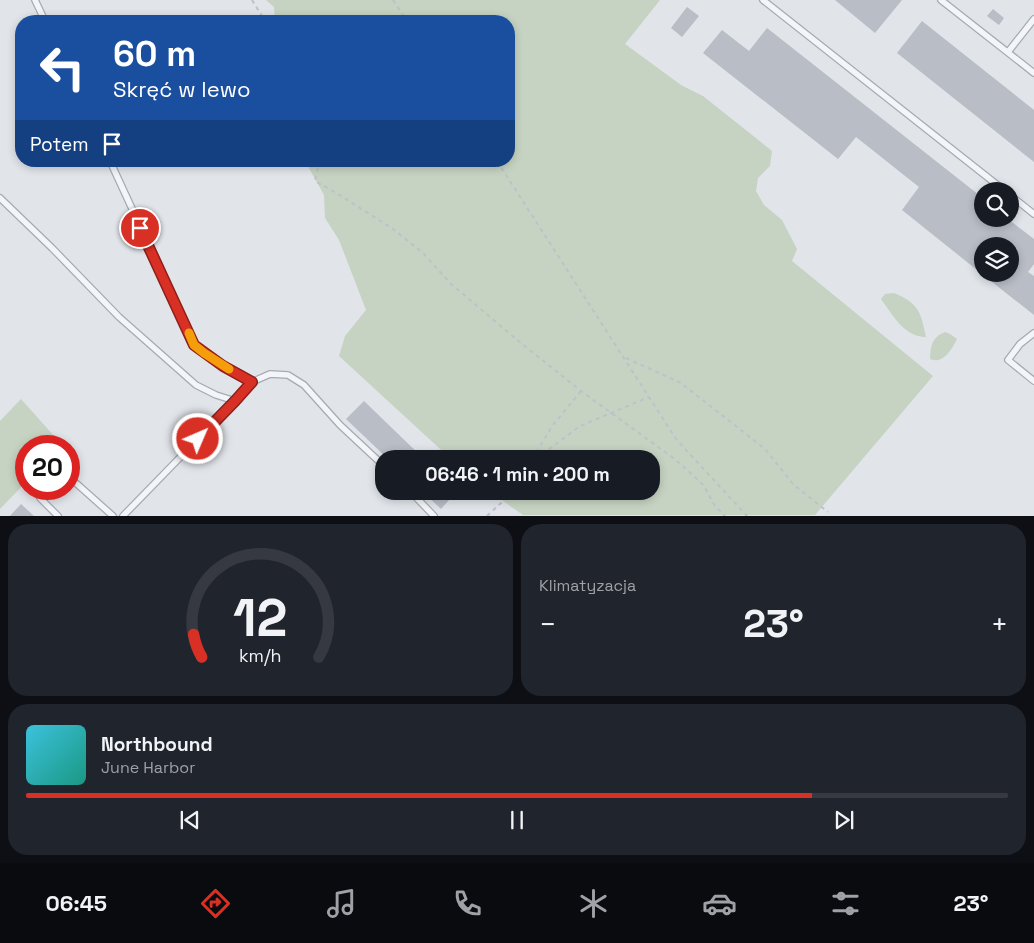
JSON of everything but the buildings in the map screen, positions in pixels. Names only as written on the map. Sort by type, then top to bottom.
[{"type":"lane","points":[[35,0],[42,15]]},
{"type":"lane","points":[[763,0],[994,182]]},
{"type":"lane","points":[[940,0],[1034,73]]},
{"type":"lane","points":[[1008,52],[1034,19]]},
{"type":"lane","points":[[113,167],[194,345],[223,366],[252,382]]},
{"type":"lane","points":[[0,198],[120,317],[196,385],[216,395],[235,401]]},
{"type":"lane","points":[[1019,202],[1034,214]]},
{"type":"lane","points":[[1034,333],[1020,344],[1008,360],[1034,381]]},
{"type":"lane","points":[[123,516],[252,382],[270,374],[288,375],[304,385],[340,425],[375,458]]},
{"type":"lane","points":[[80,487],[113,516]]},
{"type":"lane","points":[[42,500],[58,516]]},
{"type":"lane","points":[[419,500],[434,516]]},
{"type":"path","points":[[252,0],[261,15]]},
{"type":"path","points":[[393,0],[403,15]]},
{"type":"path","points":[[319,167],[315,181],[393,229],[423,252],[450,283],[581,391],[694,476],[704,486],[716,506],[725,516]]},
{"type":"path","points":[[501,167],[676,439],[747,516]]},
{"type":"path","points":[[625,358],[680,383],[765,449],[794,485],[828,512]]},
{"type":"path","points":[[538,450],[553,425],[581,391]]},
{"type":"path","points":[[548,450],[580,426],[649,397]]},
{"type":"path","points":[[487,516],[504,500]]},
{"type":"green space","points":[[266,0],[660,0],[625,44],[681,85],[703,96],[772,151],[770,166],[758,178],[756,191],[764,205],[782,220],[797,249],[792,261],[933,376],[815,515],[523,515],[502,500],[660,500],[660,450],[441,450],[339,356],[345,336],[366,310],[339,240],[325,218],[324,195],[308,167],[515,167],[515,15],[275,15],[274,7]]},
{"type":"green space","points":[[894,293],[909,301],[918,310],[926,337],[911,333],[899,324],[881,299],[885,294]]},
{"type":"green space","points":[[945,332],[957,339],[955,343],[943,358],[939,360],[930,359],[934,340]]},
{"type":"green space","points":[[21,399],[53,435],[15,435],[15,493],[0,509],[0,421]]},
{"type":"slow traffic","points":[[189,333],[194,345],[229,369]]},
{"type":"route","points":[[140,228],[194,345],[223,366],[252,382],[198,439]]}]
